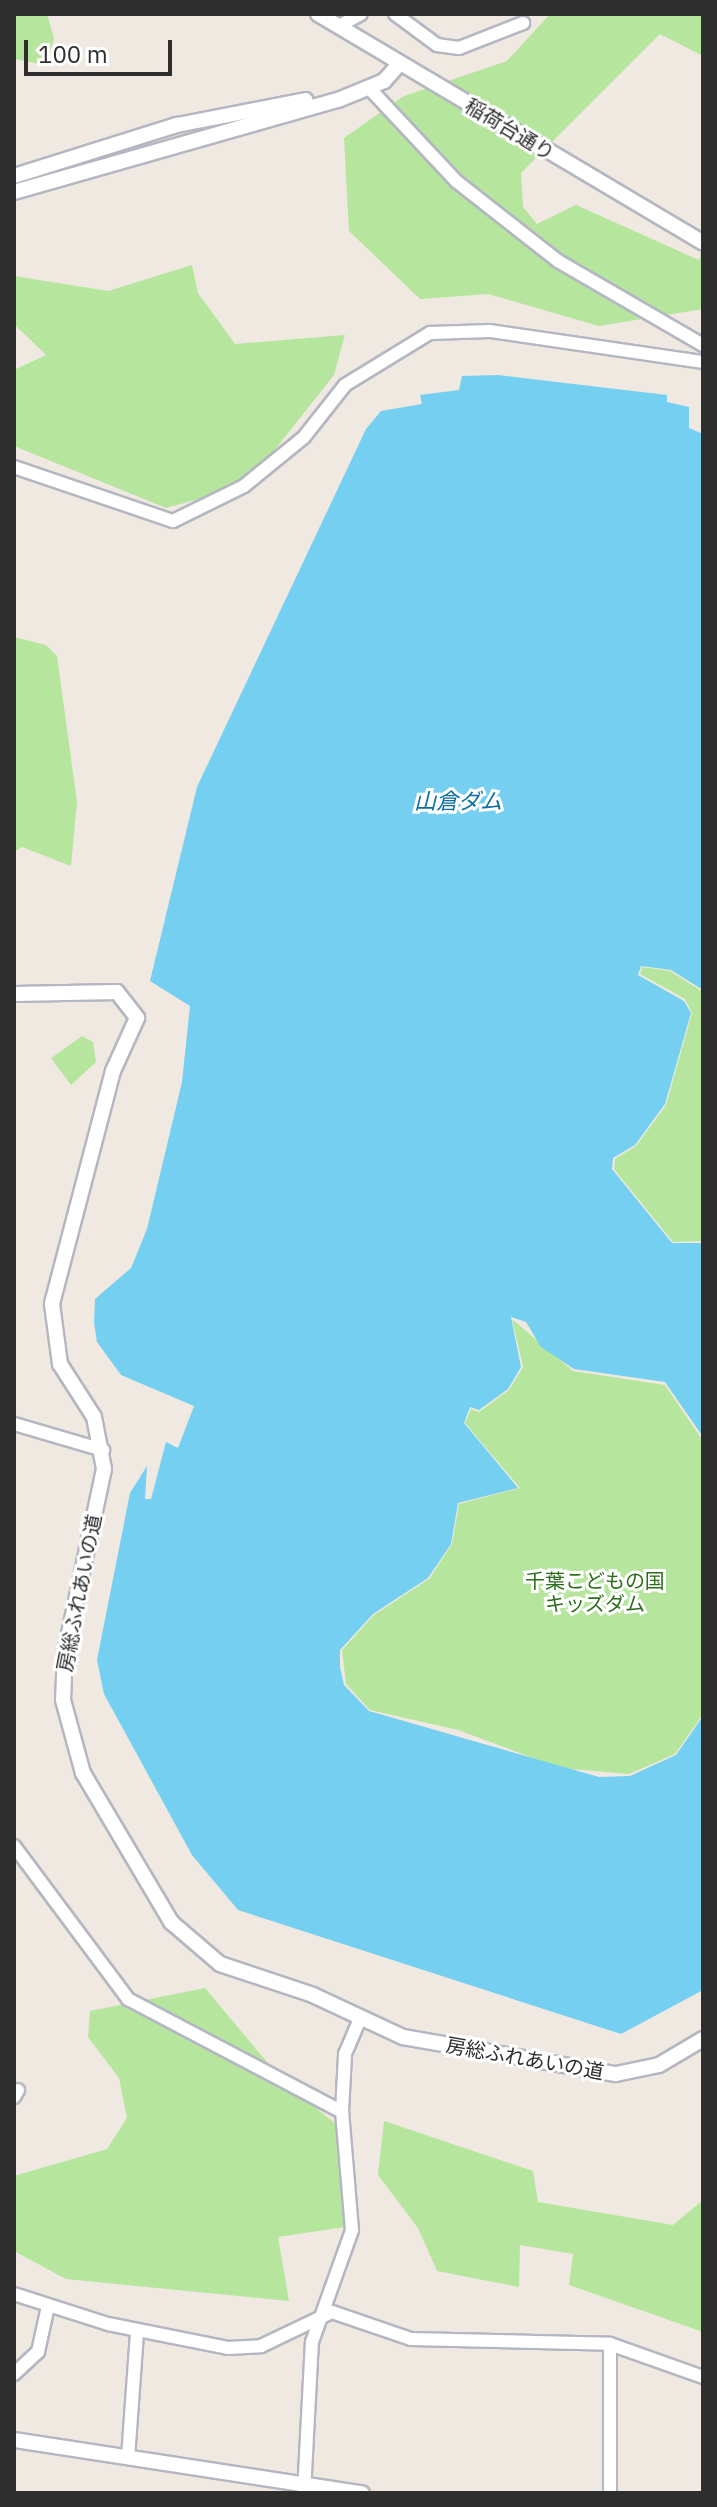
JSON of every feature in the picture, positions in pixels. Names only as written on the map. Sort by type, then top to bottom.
[{"type":"street","name":"稲荷台通り","points":[[318,14],[339,18],[400,63],[703,243]]},
{"type":"street","points":[[339,18],[361,14]]},
{"type":"street","points":[[395,14],[437,45],[459,48],[523,23]]},
{"type":"street","points":[[14,192],[79,162],[212,117],[370,89],[400,63]]},
{"type":"street","points":[[370,89],[456,181],[558,261],[703,345]]},
{"type":"street","points":[[14,176],[79,162]]},
{"type":"street","points":[[14,467],[173,521],[244,486],[304,437],[345,385],[430,333],[490,331],[703,362]]},
{"type":"street","name":"房総ふれあいの道","points":[[14,994],[117,992],[137,1018],[113,1071],[52,1304],[60,1364],[94,1417],[103,1450],[62,1675],[66,1724],[83,1773],[183,1937],[220,1964],[403,2037],[616,2074],[659,2065],[703,2039]]},
{"type":"street","points":[[14,1424],[103,1450]]},
{"type":"street","points":[[14,1846],[128,1999],[342,2112]]},
{"type":"street","points":[[304,2488],[304,2384],[322,2313],[352,2230],[342,2112],[345,2054],[360,2018]]},
{"type":"street","points":[[14,2294],[137,2332],[251,2349],[322,2313],[411,2339],[610,2344],[703,2377]]},
{"type":"street","points":[[14,2370],[38,2352],[48,2306]]},
{"type":"street","points":[[128,2458],[137,2332]]},
{"type":"street","points":[[610,2344],[610,2493]]},
{"type":"street","points":[[14,2440],[304,2488],[362,2493]]},
{"type":"green space","points":[[14,14],[47,14],[54,39],[45,65],[14,59]]},
{"type":"green space","points":[[550,14],[703,14],[703,56],[660,34],[521,173],[523,207],[537,224],[576,205],[699,260],[703,241],[703,309],[599,326],[488,294],[420,299],[349,231],[344,138],[404,96],[507,61]]},
{"type":"green space","points":[[192,265],[198,293],[235,344],[345,335],[334,375],[246,486],[166,508],[14,446],[14,370],[46,355],[14,324],[14,276],[108,291]]},
{"type":"green space","points":[[14,637],[46,645],[57,656],[77,802],[71,866],[22,847],[14,852]]},
{"type":"green space","points":[[642,967],[670,971],[703,992],[703,1241],[673,1242],[614,1169],[615,1159],[636,1146],[666,1105],[692,1013],[685,999],[640,974]]},
{"type":"green space","points":[[82,1036],[93,1042],[96,1062],[71,1085],[51,1058]]},
{"type":"green space","name":"千葉こどもの国 キッズダム","points":[[512,1319],[573,1371],[665,1385],[703,1441],[703,1714],[675,1754],[629,1774],[560,1768],[458,1730],[370,1710],[346,1684],[342,1650],[374,1615],[429,1579],[452,1544],[459,1504],[520,1488],[465,1423],[471,1409],[479,1412],[509,1390],[523,1367]]},
{"type":"green space","points":[[205,1988],[287,2086],[335,2123],[345,2227],[278,2237],[289,2301],[66,2279],[14,2251],[14,2176],[107,2149],[127,2118],[119,2078],[88,2037],[90,2011]]},
{"type":"green space","points":[[384,2121],[533,2171],[538,2202],[673,2225],[703,2200],[703,2332],[569,2285],[573,2254],[520,2245],[519,2287],[437,2271],[418,2228],[378,2175]]},
{"type":"water","name":"山倉ダム","points":[[498,375],[667,395],[667,402],[689,407],[689,428],[703,434],[703,990],[671,970],[641,966],[638,975],[684,1001],[691,1013],[665,1104],[635,1145],[613,1158],[612,1169],[672,1243],[703,1243],[703,1437],[665,1382],[574,1369],[541,1347],[526,1322],[511,1317],[521,1367],[508,1389],[479,1410],[470,1407],[464,1423],[518,1488],[458,1503],[451,1544],[428,1578],[373,1614],[340,1650],[340,1667],[344,1685],[369,1711],[599,1777],[630,1776],[676,1755],[703,1716],[703,1990],[621,2034],[238,1910],[192,1855],[104,1694],[97,1660],[130,1493],[147,1466],[145,1499],[151,1499],[166,1442],[178,1448],[194,1406],[121,1375],[97,1342],[94,1323],[95,1299],[131,1268],[147,1229],[182,1082],[190,1006],[150,981],[197,787],[366,429],[381,411],[422,404],[420,395],[459,390],[462,376]]}]
